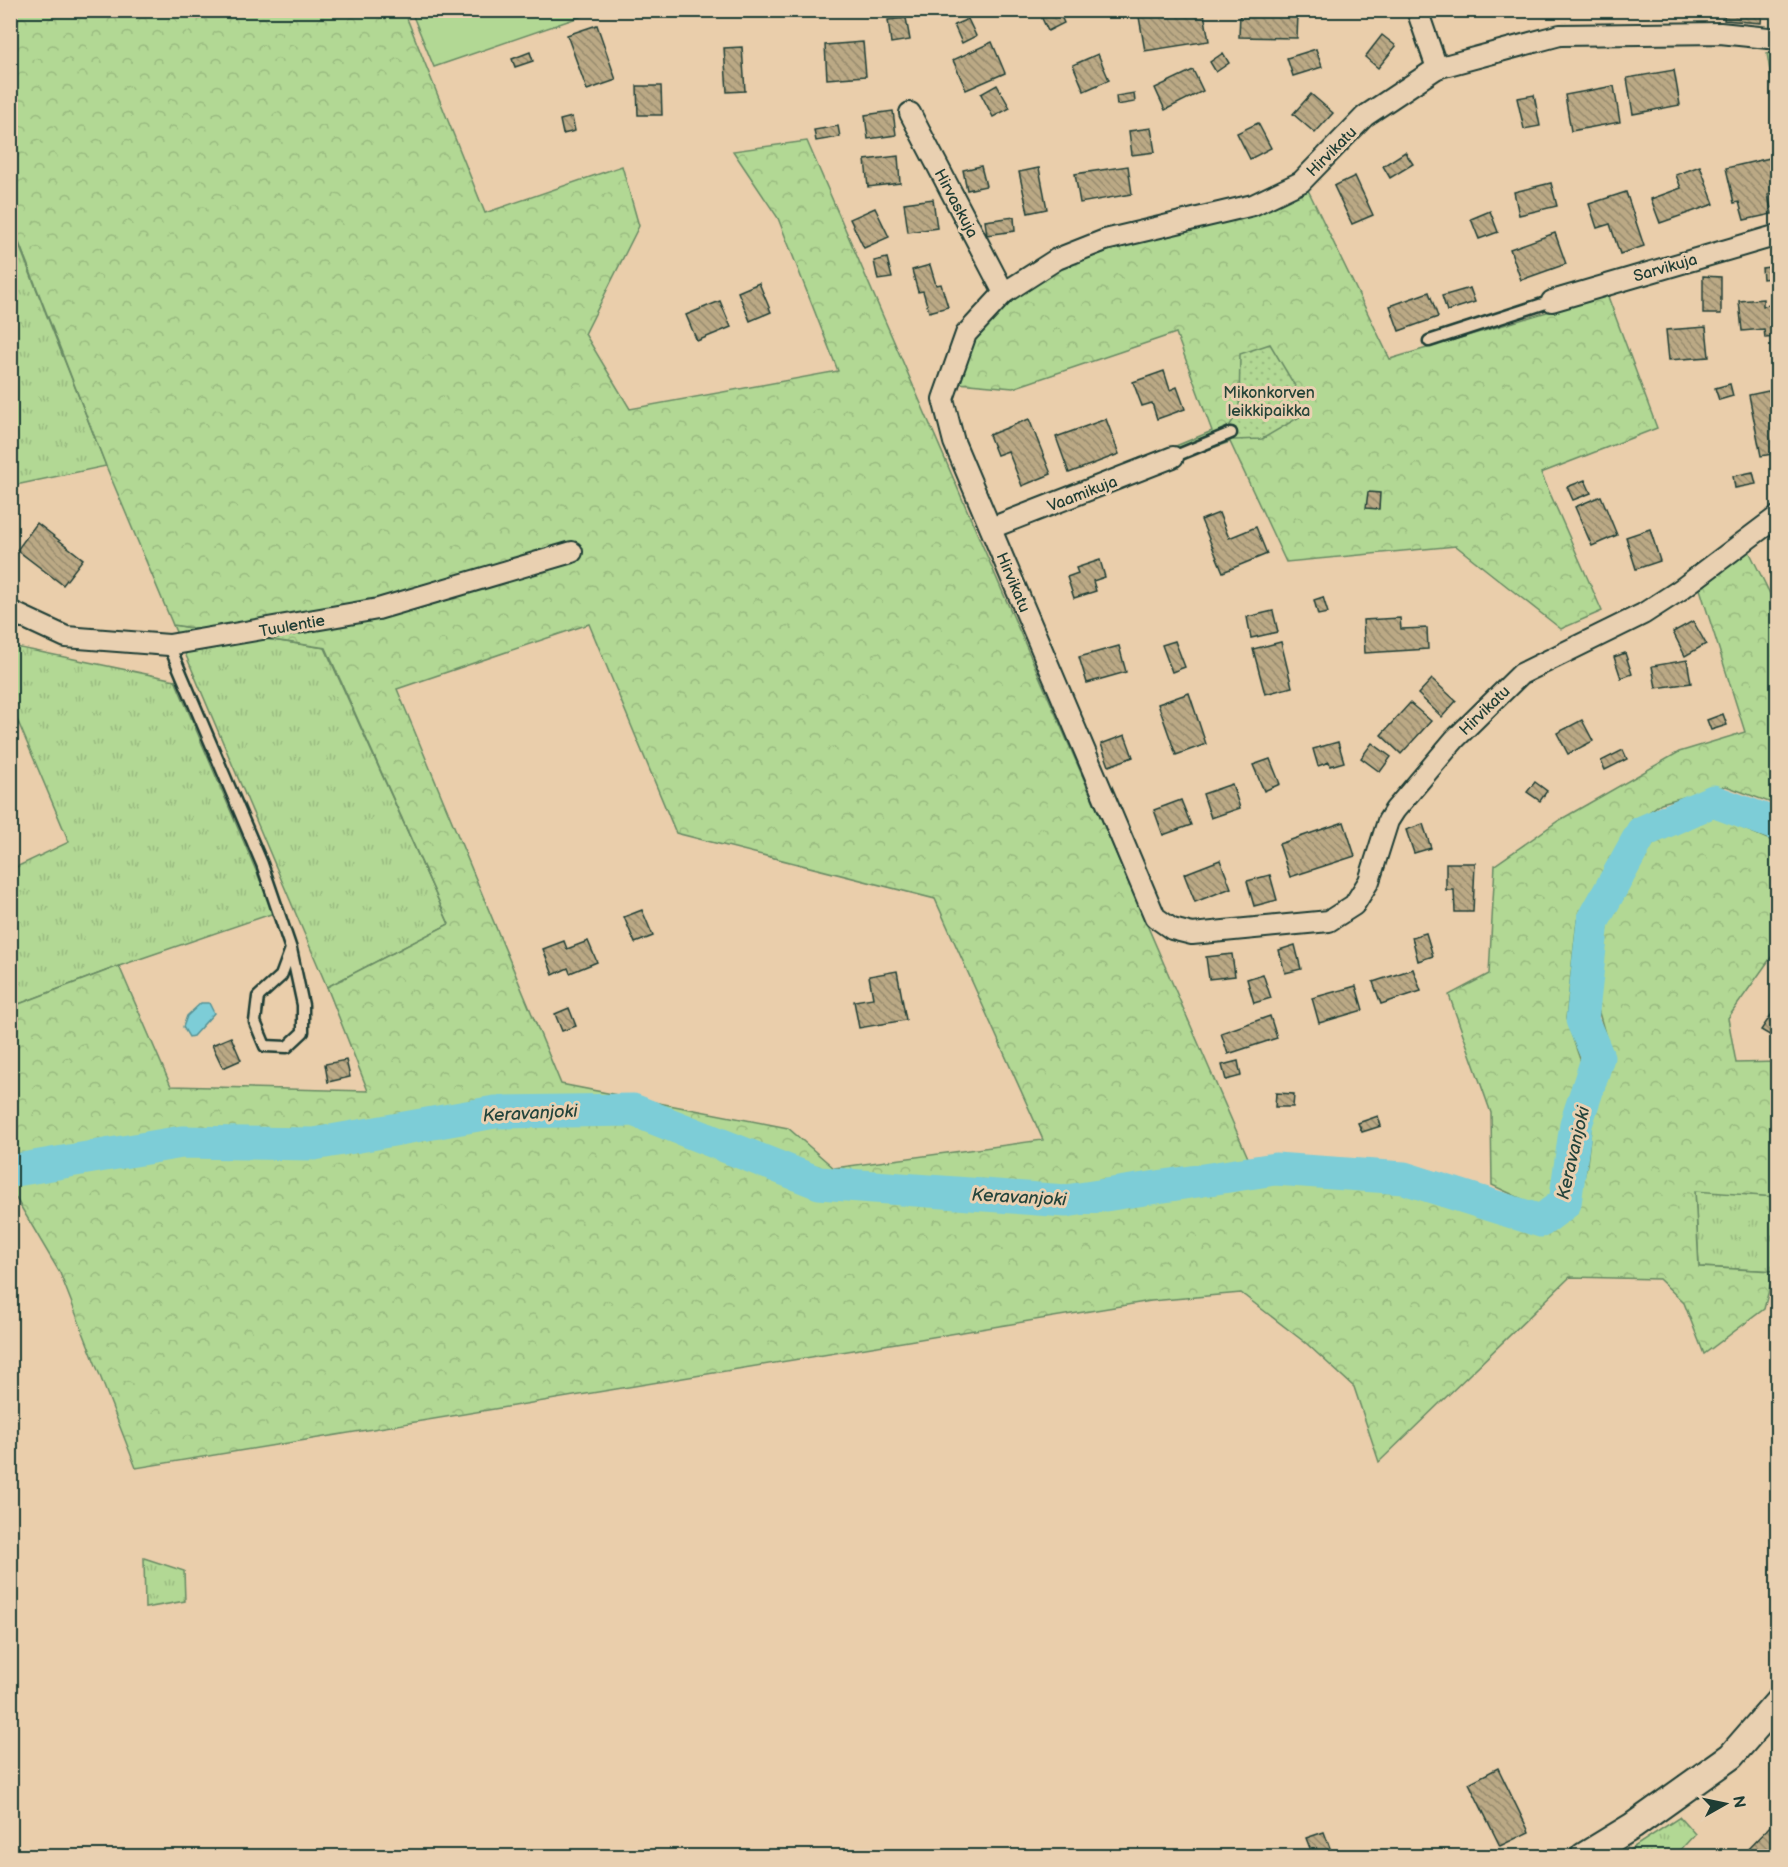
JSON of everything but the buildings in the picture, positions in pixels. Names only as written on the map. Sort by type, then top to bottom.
[{"type":"street","points":[[1417,10],[1437,68]]},
{"type":"street","name":"Hirvikatu","points":[[1778,39],[1720,33],[1560,35],[1437,68],[1365,116],[1301,182],[1253,205],[1105,240],[1057,259],[1004,293],[966,334],[943,399],[954,442],[1155,917],[1172,930],[1192,934],[1329,921],[1354,904],[1369,881],[1388,821],[1395,810],[1455,739],[1521,674],[1643,614],[1680,590],[1778,516]]},
{"type":"street","name":"Hirvaskuja","points":[[910,113],[1004,293]]},
{"type":"street","name":"Sarvikuja","points":[[1552,301],[1778,235]]},
{"type":"street","name":"Vaamikuja","points":[[991,528],[1173,457]]},
{"type":"street","name":"Tuulentie","points":[[10,611],[66,637],[169,645],[378,609],[572,552]]},
{"type":"street","points":[[1584,1857],[1633,1826],[1731,1756],[1778,1702]]},
{"type":"lane","points":[[1429,341],[1552,301]]},
{"type":"lane","points":[[1173,457],[1231,433]]},
{"type":"lane","points":[[169,645],[262,864],[291,949],[303,1005],[303,1032],[287,1047],[265,1046],[255,1022],[258,997],[281,976],[291,949]]},
{"type":"green space","points":[[11,11],[404,11],[485,213],[622,166],[639,226],[585,334],[630,409],[838,371],[778,218],[733,151],[807,141],[1259,1183],[1398,1192],[1541,1234],[1578,1206],[1587,1164],[1593,1112],[1611,1055],[1598,1009],[1608,925],[1650,844],[1712,815],[1777,843],[1777,949],[1728,1018],[1736,1063],[1777,1062],[1777,1197],[1695,1191],[1699,1267],[1774,1271],[1764,1309],[1704,1354],[1684,1303],[1659,1279],[1570,1277],[1379,1462],[1354,1387],[1307,1344],[1241,1293],[1151,1301],[136,1468],[60,1273],[11,1190],[11,1007],[119,966],[171,1086],[368,1091],[327,987],[449,924],[326,648],[173,625],[106,466],[11,222]],"holes":[[[589,624],[676,833],[935,899],[1043,1140],[834,1168],[788,1128],[561,1084],[397,689]]]},
{"type":"green space","points":[[427,11],[597,11],[434,67],[413,16]]},
{"type":"green space","points":[[1767,53],[1777,54],[1777,114]]},
{"type":"green space","points":[[1308,190],[1390,359],[1607,294],[1657,428],[1541,473],[1602,611],[1561,629],[1456,546],[1286,562],[1230,442],[1176,460],[1171,448],[1212,431],[1176,333],[1013,388],[958,383],[974,340],[1011,298],[1064,267],[1136,241],[1255,214]]},
{"type":"green space","points":[[10,222],[106,466],[11,486],[10,486]]},
{"type":"green space","name":"Mikonkorven leikkipaikka","points":[[1270,344],[1295,386],[1303,415],[1262,439],[1234,440],[1228,428],[1239,411],[1240,354]]},
{"type":"green space","points":[[1749,551],[1777,608],[1777,805],[1726,786],[1661,803],[1627,829],[1577,920],[1566,1019],[1581,1062],[1564,1121],[1553,1192],[1539,1207],[1492,1185],[1491,1113],[1449,995],[1489,974],[1495,865],[1558,821],[1679,752],[1745,732],[1700,589]]},
{"type":"green space","points":[[173,625],[325,648],[449,924],[327,987]]},
{"type":"green space","points":[[11,646],[175,680],[274,913],[119,966],[11,1007],[10,870],[69,842],[11,705]]},
{"type":"green space","points":[[1695,1190],[1777,1197],[1777,1271],[1699,1267]]},
{"type":"green space","points":[[144,1558],[184,1571],[185,1601],[145,1608]]},
{"type":"green space","points":[[1680,1817],[1695,1834],[1675,1856],[1620,1856]]},
{"type":"water","points":[[201,1003],[209,1003],[214,1013],[193,1036],[189,1037],[183,1027],[187,1016]]},
{"type":"waterway","name":"Keravanjoki","points":[[10,1171],[182,1142],[314,1144],[495,1112],[633,1110],[819,1183],[1066,1201],[1275,1169],[1404,1178],[1541,1221],[1565,1203],[1576,1124],[1598,1057],[1582,1020],[1593,921],[1642,832],[1713,801],[1778,825]]}]
